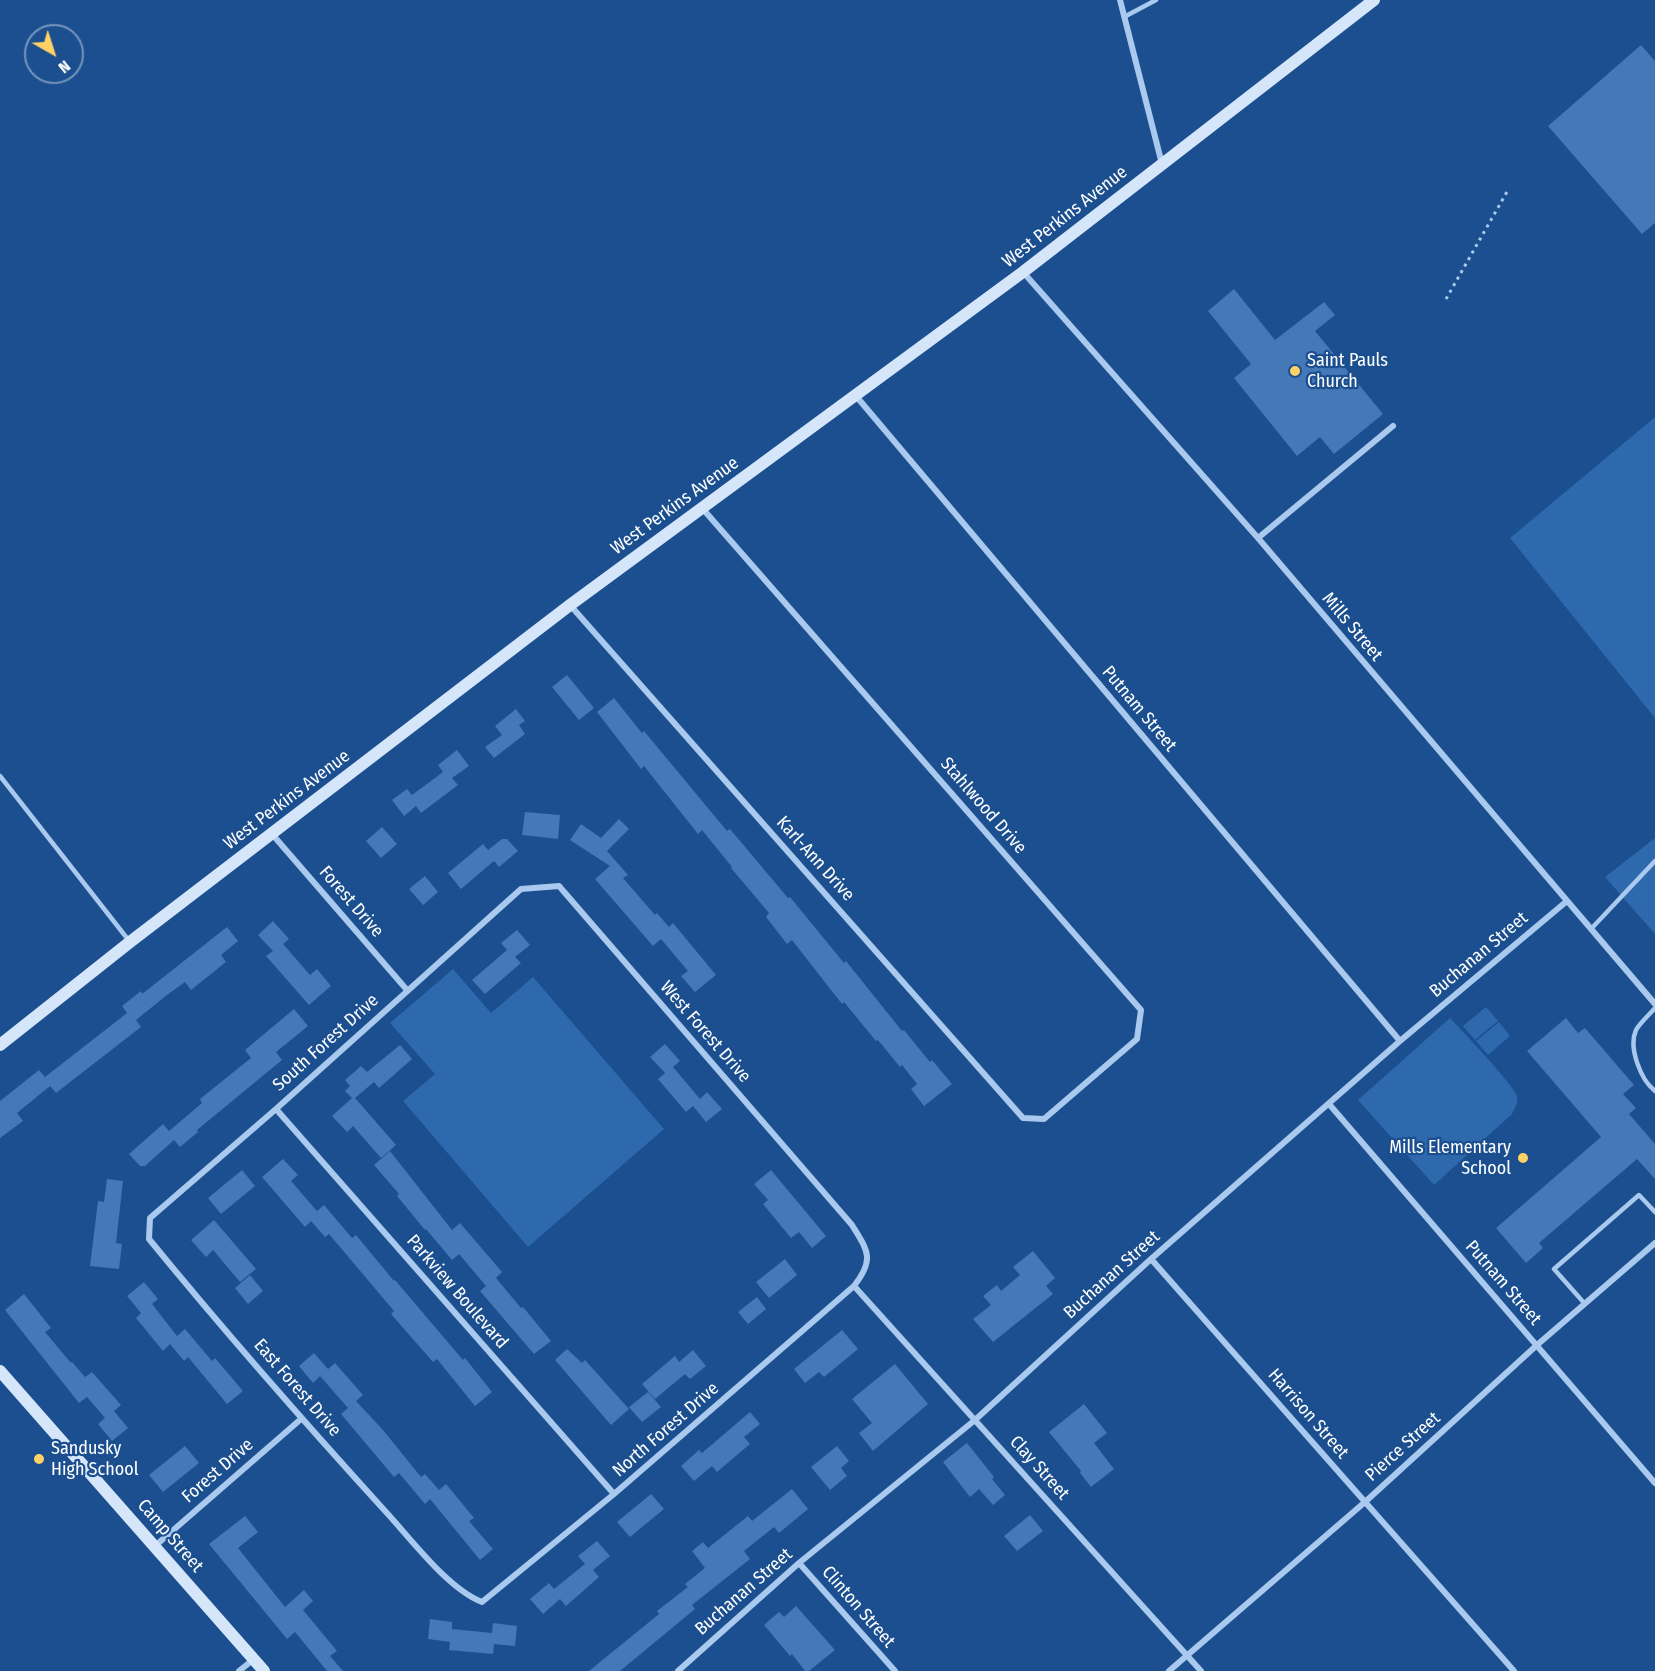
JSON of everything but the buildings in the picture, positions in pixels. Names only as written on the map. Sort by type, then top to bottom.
[{"type":"main road","name":"West Perkins Avenue","points":[[0,1045],[130,942],[570,605],[1023,273],[1374,0]]},
{"type":"main road","name":"Camp Street","points":[[0,1371],[264,1671]]},
{"type":"street","points":[[1120,0],[1162,164]]},
{"type":"street","name":"Mills Street","points":[[1023,273],[1258,538],[1654,1002]]},
{"type":"street","name":"Putnam Street","points":[[855,395],[1400,1041]]},
{"type":"street","points":[[1258,538],[1393,426]]},
{"type":"street","name":"Stahlwood Drive","points":[[702,508],[1141,1010],[1137,1039],[1044,1119]]},
{"type":"street","name":"Karl-Ann Drive","points":[[570,605],[1023,1118],[1044,1119]]},
{"type":"street","name":"Forest Drive","points":[[272,834],[407,990]]},
{"type":"street","name":"West Forest Drive","points":[[521,889],[559,886],[852,1225]]},
{"type":"street","name":"South Forest Drive","points":[[150,1218],[276,1109],[521,889]]},
{"type":"street","name":"Buchanan Street","points":[[678,1671],[799,1563],[975,1420],[1151,1259],[1400,1041],[1567,901]]},
{"type":"street","name":"Putnam Street","points":[[1329,1104],[1655,1482]]},
{"type":"street","name":"Parkview Boulevard","points":[[276,1109],[614,1494]]},
{"type":"street","name":"East Forest Drive","points":[[150,1218],[149,1239],[302,1419],[439,1569]]},
{"type":"street","name":"North Forest Drive","points":[[439,1569],[467,1596],[482,1602],[614,1494],[854,1286],[865,1272],[868,1252],[852,1225]]},
{"type":"street","name":"Pierce Street","points":[[1169,1671],[1365,1502],[1537,1345],[1655,1243]]},
{"type":"street","name":"Harrison Street","points":[[1151,1259],[1514,1671]]},
{"type":"street","name":"Clay Street","points":[[854,1286],[1201,1671]]},
{"type":"street","name":"Forest Drive","points":[[155,1546],[302,1419]]},
{"type":"street","name":"Clinton Street","points":[[799,1563],[895,1671]]},
{"type":"street","points":[[239,1671],[254,1659]]},
{"type":"lane","points":[[1123,17],[1156,0]]},
{"type":"lane","points":[[0,776],[130,942]]},
{"type":"lane","points":[[1591,929],[1655,861]]},
{"type":"lane","points":[[1654,1002],[1636,1031],[1635,1052],[1638,1068],[1648,1085],[1655,1091]]},
{"type":"lane","points":[[1585,1304],[1554,1269],[1639,1195],[1655,1212]]},
{"type":"path","points":[[1446,298],[1509,190]]},
{"type":"shaded area","points":[[1655,417],[1655,718],[1510,538]]},
{"type":"shaded area","points":[[1655,838],[1655,934],[1605,877]]},
{"type":"shaded area","points":[[453,969],[491,1013],[533,977],[664,1129],[528,1247],[403,1101],[435,1074],[390,1023]]},
{"type":"shaded area","points":[[1486,1007],[1498,1021],[1475,1040],[1463,1026]]},
{"type":"shaded area","points":[[1450,1018],[1507,1081],[1517,1096],[1517,1101],[1512,1114],[1434,1185],[1358,1100]]},
{"type":"shaded area","points":[[1499,1022],[1510,1036],[1488,1055],[1476,1041]]},
{"type":"place","name":"Saint Pauls Church","points":[[1295,371]]},
{"type":"place","name":"Mills Elementary School","points":[[1523,1158]]},
{"type":"place","name":"Sandusky High School","points":[[39,1459]]}]
